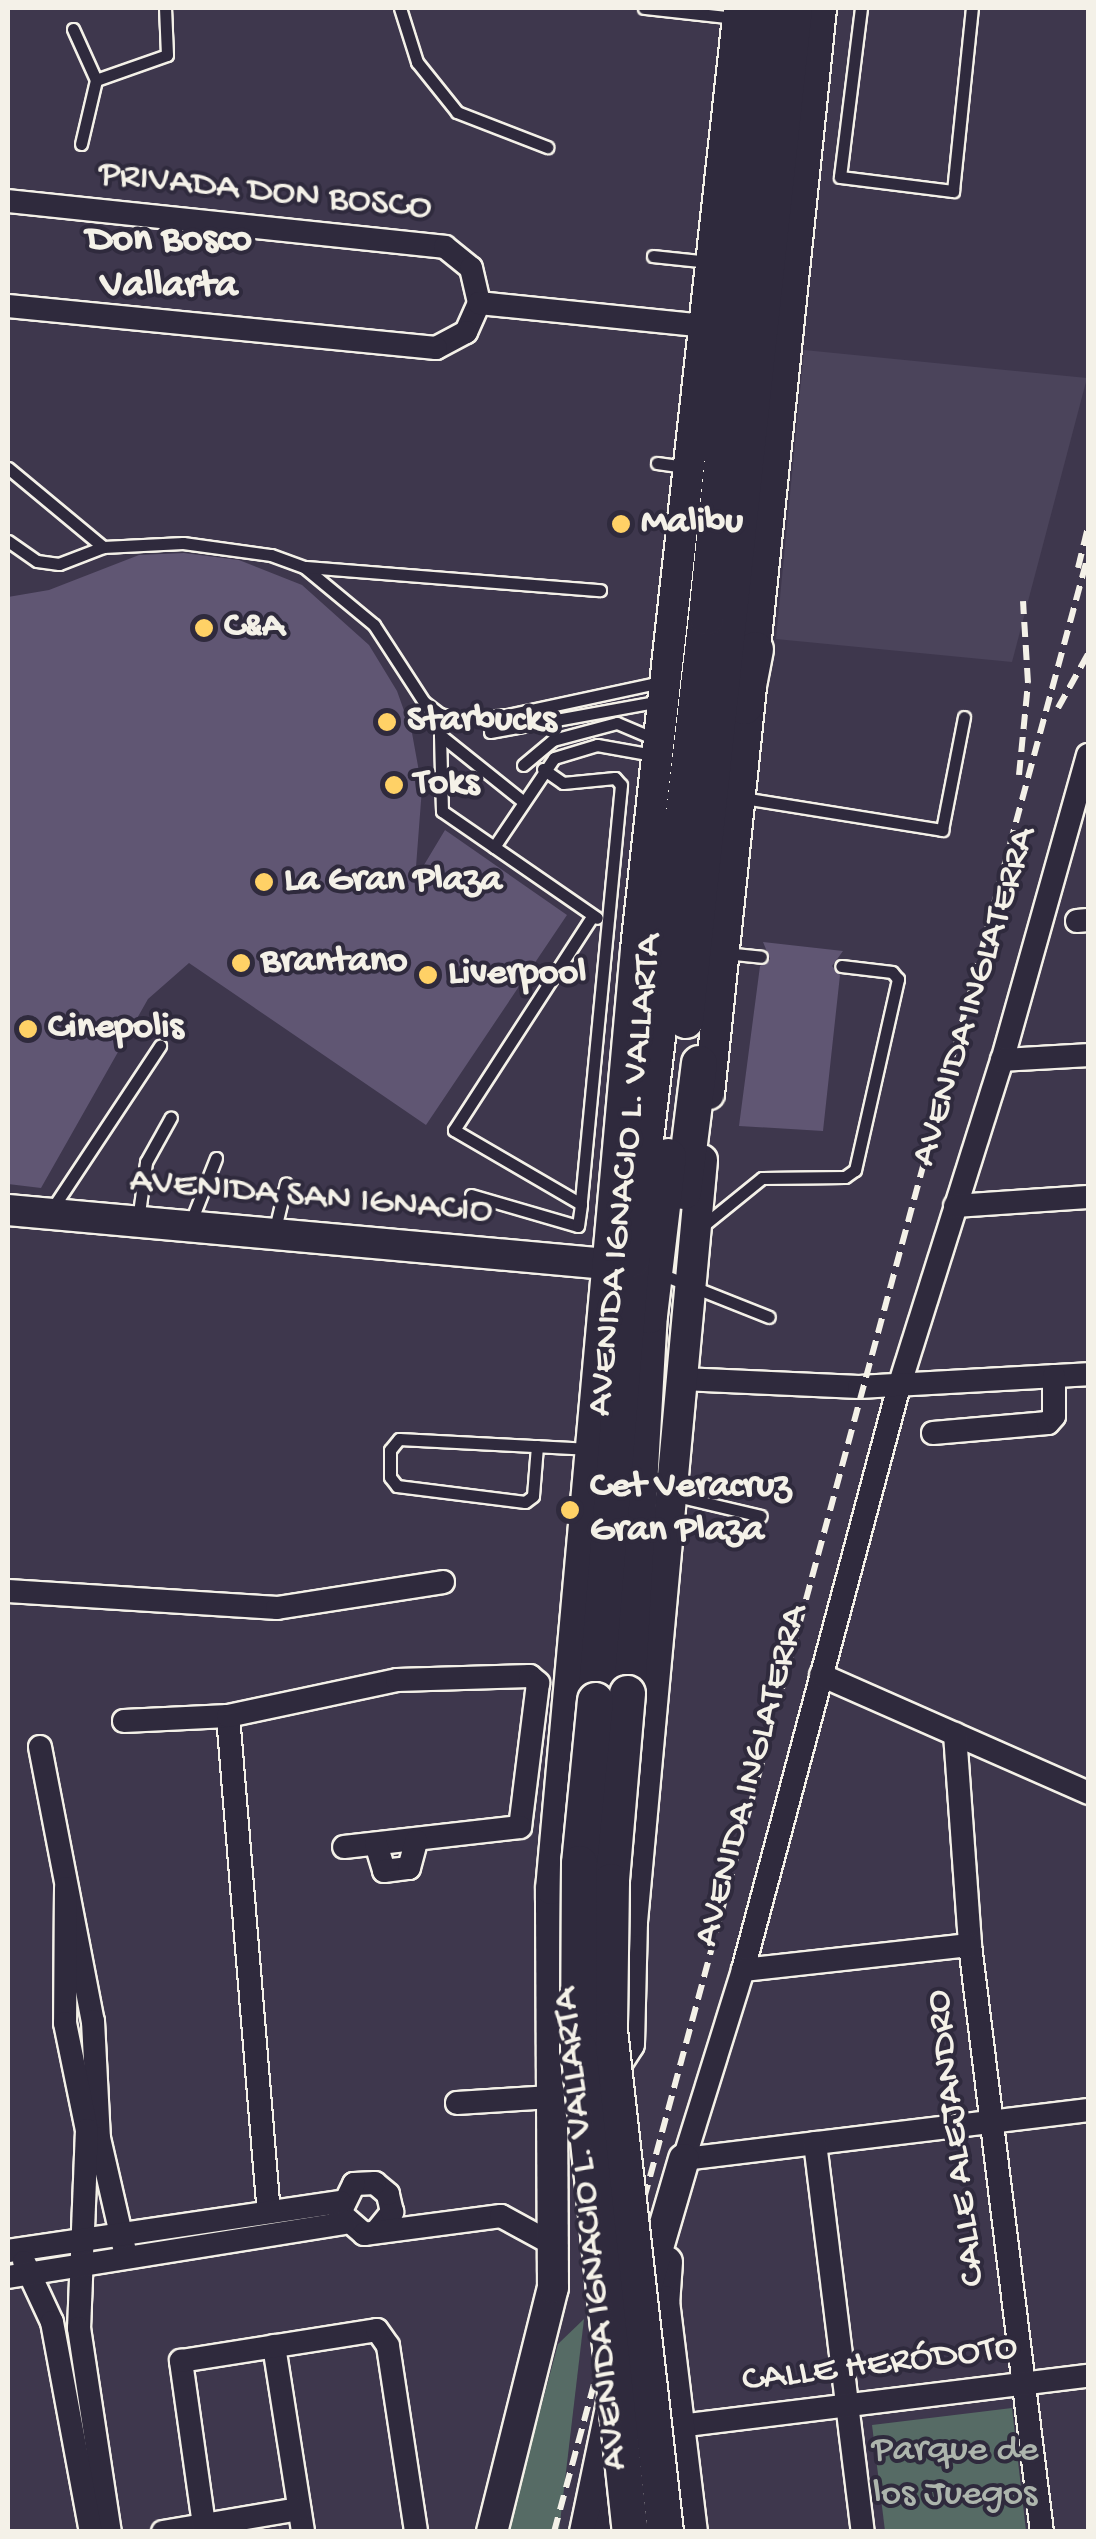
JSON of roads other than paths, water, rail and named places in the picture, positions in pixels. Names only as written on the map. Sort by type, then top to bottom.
[{"type":"main road","name":"AVENIDA IGNACIO L. VALLARTA","points":[[651,1272],[682,1378],[632,1922],[630,2044],[614,2067],[599,2073],[562,2065],[550,2042],[552,1889],[591,1448],[651,1272],[696,1231],[821,8]]},
{"type":"main road","name":"AVENIDA IGNACIO L. VALLARTA","points":[[630,2532],[578,2047],[580,1863],[611,1696],[649,1315],[706,469],[727,264],[761,13]]},
{"type":"main road","name":"AVENIDA IGNACIO L. VALLARTA","points":[[665,2532],[609,2030],[611,1696],[651,1272],[753,415],[761,13]]},
{"type":"main road","points":[[753,415],[769,500]]},
{"type":"main road","name":"AVENIDA IGNACIO L. VALLARTA","points":[[619,1144],[663,690],[706,469]]},
{"type":"main road","points":[[712,915],[754,648]]},
{"type":"main road","points":[[651,1272],[699,1063]]},
{"type":"main road","points":[[619,1144],[651,1272]]},
{"type":"main road","name":"AVENIDA SAN IGNACIO","points":[[8,1210],[651,1272]]},
{"type":"main road","points":[[492,2532],[553,2288],[556,2246],[550,2042]]},
{"type":"main road","name":"AVENIDA IGNACIO L. VALLARTA","points":[[681,2172],[664,2285],[692,2532]]},
{"type":"main road","name":"AVENIDA INGLATERRA","points":[[585,2532],[602,2428],[681,2172]]},
{"type":"main road","points":[[609,2532],[634,2463],[660,2434],[680,2426]]},
{"type":"street","name":"PRIVADA DON BOSCO","points":[[8,201],[445,246],[471,268],[479,303]]},
{"type":"street","points":[[8,306],[436,348],[466,332],[479,303],[720,328]]},
{"type":"street","name":"AVENIDA INGLATERRA","points":[[681,2172],[743,1970],[899,1386],[1002,1060],[1088,755]]},
{"type":"street","points":[[1002,1060],[1088,1054]]},
{"type":"street","points":[[955,1206],[1088,1197]]},
{"type":"street","points":[[682,1378],[899,1386],[1088,1374]]},
{"type":"street","points":[[932,1433],[1048,1422],[1054,1416],[1054,1376]]},
{"type":"street","points":[[8,1591],[277,1608],[443,1582]]},
{"type":"street","points":[[821,1675],[1088,1793]]},
{"type":"street","points":[[124,1721],[228,1716],[397,1680],[530,1676],[538,1683],[539,1712],[525,1814],[509,1833],[344,1848]]},
{"type":"street","points":[[228,1716],[269,2212]]},
{"type":"street","name":"CALLE ALEJANDRO","points":[[955,1734],[970,1945],[1042,2532]]},
{"type":"street","points":[[40,1747],[93,2020],[93,2139],[80,2236],[85,2264],[80,2328],[110,2532]]},
{"type":"street","points":[[743,1970],[970,1945]]},
{"type":"street","points":[[457,2103],[551,2097]]},
{"type":"street","points":[[681,2172],[815,2143],[1088,2110]]},
{"type":"street","points":[[93,2139],[123,2232],[126,2256]]},
{"type":"street","points":[[815,2143],[862,2532]]},
{"type":"street","points":[[342,2212],[354,2184],[382,2187],[392,2212],[376,2232]]},
{"type":"street","points":[[86,2201],[112,2198]]},
{"type":"street","points":[[91,2532],[52,2322],[16,2275],[15,2250],[80,2236],[269,2212],[342,2212],[364,2234],[500,2216],[556,2246]]},
{"type":"street","points":[[16,2275],[342,2212]]},
{"type":"street","points":[[205,2528],[181,2362],[377,2330],[388,2346],[416,2532]]},
{"type":"street","points":[[163,2532],[301,2520],[274,2346]]},
{"type":"street","name":"CALLE HERÓDOTO","points":[[680,2426],[1088,2376]]},
{"type":"lane","points":[[96,80],[168,54],[165,8]]},
{"type":"lane","points":[[400,8],[416,62],[457,112],[547,147]]},
{"type":"lane","points":[[644,8],[761,13]]},
{"type":"lane","points":[[861,8],[840,177],[953,191],[972,8]]},
{"type":"lane","points":[[73,30],[96,80],[81,144]]},
{"type":"lane","points":[[653,256],[727,264]]},
{"type":"lane","points":[[656,463],[706,469]]},
{"type":"lane","points":[[8,468],[103,547]]},
{"type":"lane","points":[[8,541],[37,561],[59,564],[103,547],[183,543],[272,555],[304,567],[600,590]]},
{"type":"lane","points":[[304,567],[374,625],[424,702],[440,714],[461,719],[508,715],[663,690]]},
{"type":"lane","points":[[490,732],[663,690]]},
{"type":"lane","points":[[440,714],[442,811],[598,919]]},
{"type":"lane","points":[[743,798],[942,830],[964,717]]},
{"type":"lane","points":[[523,765],[553,740],[616,723],[656,748]]},
{"type":"lane","points":[[440,735],[521,800]]},
{"type":"lane","points":[[494,847],[544,769],[575,748],[656,748]]},
{"type":"lane","points":[[471,1195],[578,1226],[598,919],[622,785],[615,778],[564,782],[544,769]]},
{"type":"lane","points":[[581,1204],[454,1130],[598,919]]},
{"type":"lane","points":[[725,953],[761,957]]},
{"type":"lane","points":[[696,1231],[728,1211],[762,1178],[845,1177],[856,1170],[898,979],[892,972],[841,966]]},
{"type":"lane","points":[[49,1214],[160,1046]]},
{"type":"lane","points":[[138,1221],[146,1162],[171,1117]]},
{"type":"lane","points":[[188,1228],[216,1158]]},
{"type":"lane","points":[[273,1237],[286,1184]]},
{"type":"lane","points":[[651,1272],[769,1317]]},
{"type":"lane","points":[[537,1446],[533,1496],[525,1502],[398,1486],[390,1477],[390,1450],[399,1440],[591,1448]]},
{"type":"lane","points":[[672,1495],[762,1516]]},
{"type":"railway","points":[[1078,568],[1088,527]]},
{"type":"railway","points":[[554,2532],[1088,556]]},
{"type":"railway","points":[[1019,775],[1028,683],[1023,601]]},
{"type":"railway","points":[[1058,708],[1088,654]]},
{"type":"place","name":"Malibu","points":[[621,524]]},
{"type":"place","name":"C&A","points":[[204,628]]},
{"type":"place","name":"Starbucks","points":[[387,722]]},
{"type":"place","name":"Toks","points":[[394,785]]},
{"type":"place","name":"La Gran Plaza","points":[[264,882]]},
{"type":"place","name":"Brantano","points":[[241,963]]},
{"type":"place","name":"Liverpool","points":[[428,975]]},
{"type":"place","name":"Cinepolis","points":[[28,1029]]},
{"type":"place","name":"Cet Veracruz Gran Plaza","points":[[570,1510]]},
{"type":"district","name":"Don Bosco Vallarta","points":[[169,264]]},
{"type":"park label","name":"Parque de los Juegos","points":[[955,2474]]}]
